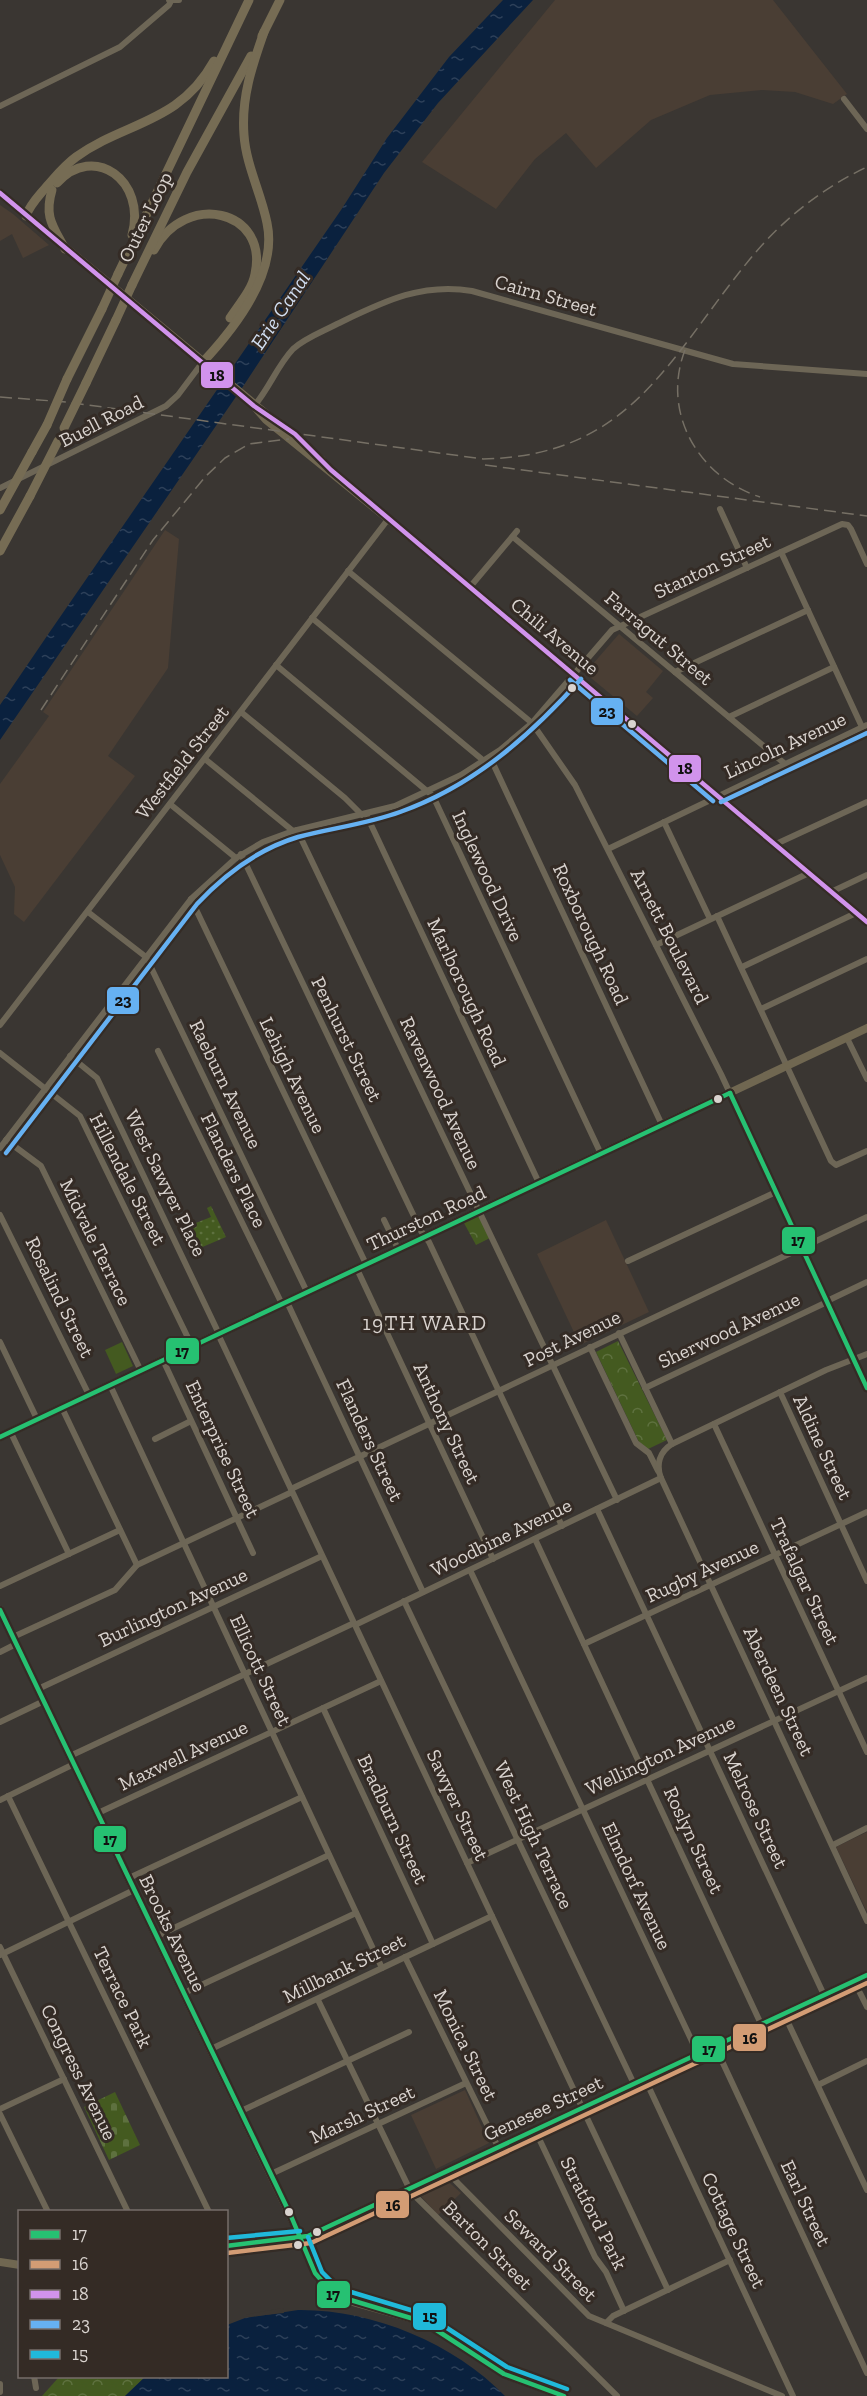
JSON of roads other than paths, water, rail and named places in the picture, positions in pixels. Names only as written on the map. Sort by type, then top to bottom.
[{"type":"highway","name":"Outer Loop","points":[[0,511],[47,425],[249,0]]},
{"type":"highway","name":"Outer Loop","points":[[0,551],[58,441],[186,172],[280,0]]},
{"type":"highway","points":[[26,216],[30,207],[52,181],[77,157],[157,117],[191,91],[212,65],[241,15]]},
{"type":"highway","points":[[202,363],[252,297],[267,265],[267,222],[247,156],[243,119],[247,82],[264,32]]},
{"type":"highway","points":[[26,216],[62,177],[81,168],[99,168],[116,175],[128,186],[136,208],[130,249]]},
{"type":"highway","points":[[52,190],[47,211],[65,249]]},
{"type":"highway","points":[[132,285],[163,236],[186,218],[202,213],[219,215],[238,224],[247,233],[254,247],[257,263],[252,284],[209,347],[202,363]]},
{"type":"main road","name":"Chili Avenue","points":[[0,194],[244,398],[267,413],[331,470],[867,922]]},
{"type":"main road","name":"Thurston Road","points":[[0,1437],[867,1028]]},
{"type":"main road","name":"Brooks Avenue","points":[[0,1610],[301,2238],[322,2276],[346,2300],[424,2322],[499,2371],[564,2396]]},
{"type":"main road","name":"Genesee Street","points":[[228,2246],[301,2238],[867,1975]]},
{"type":"main road","points":[[0,2262],[18,2265]]},
{"type":"street","points":[[0,106],[120,47],[169,5],[170,0],[179,0]]},
{"type":"street","points":[[844,99],[867,129]]},
{"type":"street","name":"Cairn Street","points":[[254,406],[287,357],[301,343],[387,300],[411,292],[437,289],[472,291],[733,364],[867,374]]},
{"type":"street","name":"Buell Road","points":[[0,488],[166,406],[178,395],[202,363]]},
{"type":"street","points":[[720,509],[747,568]]},
{"type":"street","name":"Westfield Street","points":[[0,1025],[389,519]]},
{"type":"street","name":"Stanton Street","points":[[0,1148],[191,899],[238,856],[295,830],[364,815],[429,792],[487,759],[532,723],[611,631],[620,626],[846,524],[851,529],[867,564]]},
{"type":"street","name":"Farragut Street","points":[[471,587],[515,534],[620,626],[784,763]]},
{"type":"street","points":[[781,552],[834,667],[865,726]]},
{"type":"street","name":"Arnett Boulevard","points":[[348,571],[532,723],[575,785],[730,1094],[867,1388]]},
{"type":"street","points":[[675,672],[808,610]]},
{"type":"street","name":"Roxborough Road","points":[[312,618],[487,759],[662,1125]]},
{"type":"street","name":"Inglewood Drive","points":[[276,665],[429,792],[601,1154]]},
{"type":"street","points":[[729,717],[834,667]]},
{"type":"street","name":"Marlborough Road","points":[[241,712],[364,815],[539,1183]]},
{"type":"street","name":"Lincoln Avenue","points":[[608,849],[865,726]]},
{"type":"street","name":"Ravenwood Avenue","points":[[205,759],[295,830],[617,1500]]},
{"type":"street","points":[[776,844],[867,802]]},
{"type":"street","name":"Penhurst Street","points":[[170,804],[238,856],[500,1391],[562,1526]]},
{"type":"street","points":[[664,822],[710,919]]},
{"type":"street","points":[[656,945],[809,873]]},
{"type":"street","points":[[831,892],[867,875]]},
{"type":"street","name":"Lehigh Avenue","points":[[191,899],[366,1264]]},
{"type":"street","name":"Raeburn Avenue","points":[[88,912],[146,957],[307,1292]]},
{"type":"street","points":[[742,967],[856,913]]},
{"type":"street","points":[[717,916],[832,1163],[836,1165],[867,1151]]},
{"type":"street","points":[[761,1009],[867,959]]},
{"type":"street","points":[[848,1038],[867,1079]]},
{"type":"street","name":"Flanders Place","points":[[158,1051],[284,1303]]},
{"type":"street","name":"Hillendale Street","points":[[0,1053],[80,1116],[192,1346]]},
{"type":"street","name":"West Sawyer Place","points":[[70,1056],[97,1078],[218,1334]]},
{"type":"street","name":"Midvale Terrace","points":[[6,1140],[41,1166],[141,1371]]},
{"type":"street","points":[[628,1261],[776,1192]]},
{"type":"street","name":"Rosalind Street","points":[[0,1215],[89,1395]]},
{"type":"street","name":"Post Avenue","points":[[0,1652],[15,1641],[115,1590],[137,1566],[237,1519],[359,1457],[867,1217]]},
{"type":"street","points":[[384,1220],[398,1249]]},
{"type":"street","name":"Anthony Street","points":[[357,1269],[493,1559]]},
{"type":"street","name":"Sherwood Avenue","points":[[645,1388],[867,1282]]},
{"type":"street","name":"Flanders Street","points":[[284,1303],[423,1592]]},
{"type":"street","points":[[619,1333],[671,1445]]},
{"type":"street","name":"Sawyer Street","points":[[218,1334],[668,2290]]},
{"type":"street","points":[[0,1342],[38,1419]]},
{"type":"street","name":"Aberdeen Street","points":[[590,1347],[636,1443],[649,1453],[661,1477],[867,1921]]},
{"type":"street","points":[[649,1453],[671,1445],[780,1392],[867,1354]]},
{"type":"street","name":"Enterprise Street","points":[[163,1360],[253,1553]]},
{"type":"street","name":"Ellicott Street","points":[[110,1385],[382,1968]]},
{"type":"street","name":"Aldine Street","points":[[780,1392],[867,1581]]},
{"type":"street","points":[[62,1408],[137,1566]]},
{"type":"street","points":[[155,1438],[191,1421]]},
{"type":"street","name":"Trafalgar Street","points":[[714,1424],[867,1752]]},
{"type":"street","points":[[11,1432],[69,1554]]},
{"type":"street","points":[[661,1477],[660,1458],[671,1445]]},
{"type":"street","name":"Woodbine Avenue","points":[[70,1756],[470,1570],[661,1477]]},
{"type":"street","name":"Melrose Street","points":[[597,1509],[824,1995]]},
{"type":"street","name":"Rugby Avenue","points":[[584,1644],[867,1512]]},
{"type":"street","points":[[0,1586],[120,1530]]},
{"type":"street","name":"Roslyn Street","points":[[535,1539],[761,2024]]},
{"type":"street","name":"Burlington Avenue","points":[[38,1689],[322,1556]]},
{"type":"street","name":"Elmdorf Avenue","points":[[470,1570],[698,2054]]},
{"type":"street","name":"West High Terrace","points":[[404,1601],[634,2084]]},
{"type":"street","name":"Wellington Avenue","points":[[467,1863],[867,1678]]},
{"type":"street","name":"Maxwell Avenue","points":[[98,1813],[381,1681]]},
{"type":"street","points":[[0,1722],[44,1701]]},
{"type":"street","name":"Bradburn Street","points":[[323,1708],[433,1944]]},
{"type":"street","points":[[0,1800],[74,1764]]},
{"type":"street","name":"Terrace Park","points":[[8,1796],[209,2210]]},
{"type":"street","points":[[129,1878],[302,1797]]},
{"type":"street","points":[[833,1845],[867,1828]]},
{"type":"street","points":[[156,1936],[329,1855]]},
{"type":"street","points":[[1,1952],[68,1923],[134,1890]]},
{"type":"street","points":[[184,1993],[356,1913]]},
{"type":"street","name":"Millbank Street","points":[[211,2049],[492,1916]]},
{"type":"street","name":"Congress Avenue","points":[[1,1952],[128,2210]]},
{"type":"street","name":"Monica Street","points":[[405,1958],[498,2147]]},
{"type":"street","points":[[854,1981],[867,2007]]},
{"type":"street","name":"Barton Street","points":[[318,2000],[409,2189],[617,2396]]},
{"type":"street","points":[[784,2014],[867,2190]]},
{"type":"street","points":[[241,2111],[409,2032]]},
{"type":"street","name":"Earl Street","points":[[715,2046],[867,2373]]},
{"type":"street","points":[[818,2085],[867,2061]]},
{"type":"street","points":[[0,2109],[63,2079]]},
{"type":"street","name":"Cottage Street","points":[[645,2079],[793,2396]]},
{"type":"street","name":"Marsh Street","points":[[271,2174],[466,2083]]},
{"type":"street","points":[[0,2114],[48,2210]]},
{"type":"street","name":"Stratford Park","points":[[535,2130],[595,2257],[606,2272],[624,2311]]},
{"type":"street","name":"Seward Street","points":[[446,2172],[587,2314],[782,2396]]},
{"type":"street","points":[[606,2323],[610,2318],[730,2260]]},
{"type":"street","points":[[34,2378],[36,2388]]},
{"type":"street","points":[[0,2384],[0,2392]]},
{"type":"water","name":"Erie Canal","points":[[503,0],[533,0],[438,103],[384,173],[244,385],[0,740],[0,705],[341,210],[387,138],[449,57]]},
{"type":"water","points":[[298,2310],[326,2311],[382,2323],[436,2345],[484,2377],[505,2396],[125,2396],[144,2378],[228,2378],[228,2325],[245,2318]]},
{"type":"railway","points":[[0,397],[66,402],[483,459],[534,454],[576,441],[611,421],[641,395],[669,365],[750,259],[775,231],[819,195],[867,167]]},
{"type":"railway","points":[[685,350],[679,373],[678,396],[682,418],[690,439],[703,458],[719,474],[738,487],[760,497]]},
{"type":"railway","points":[[41,710],[153,540],[206,476],[225,458],[249,444],[289,439]]},
{"type":"railway","points":[[485,465],[867,516]]},
{"type":"district","name":"19TH WARD","points":[[425,1322]]}]
